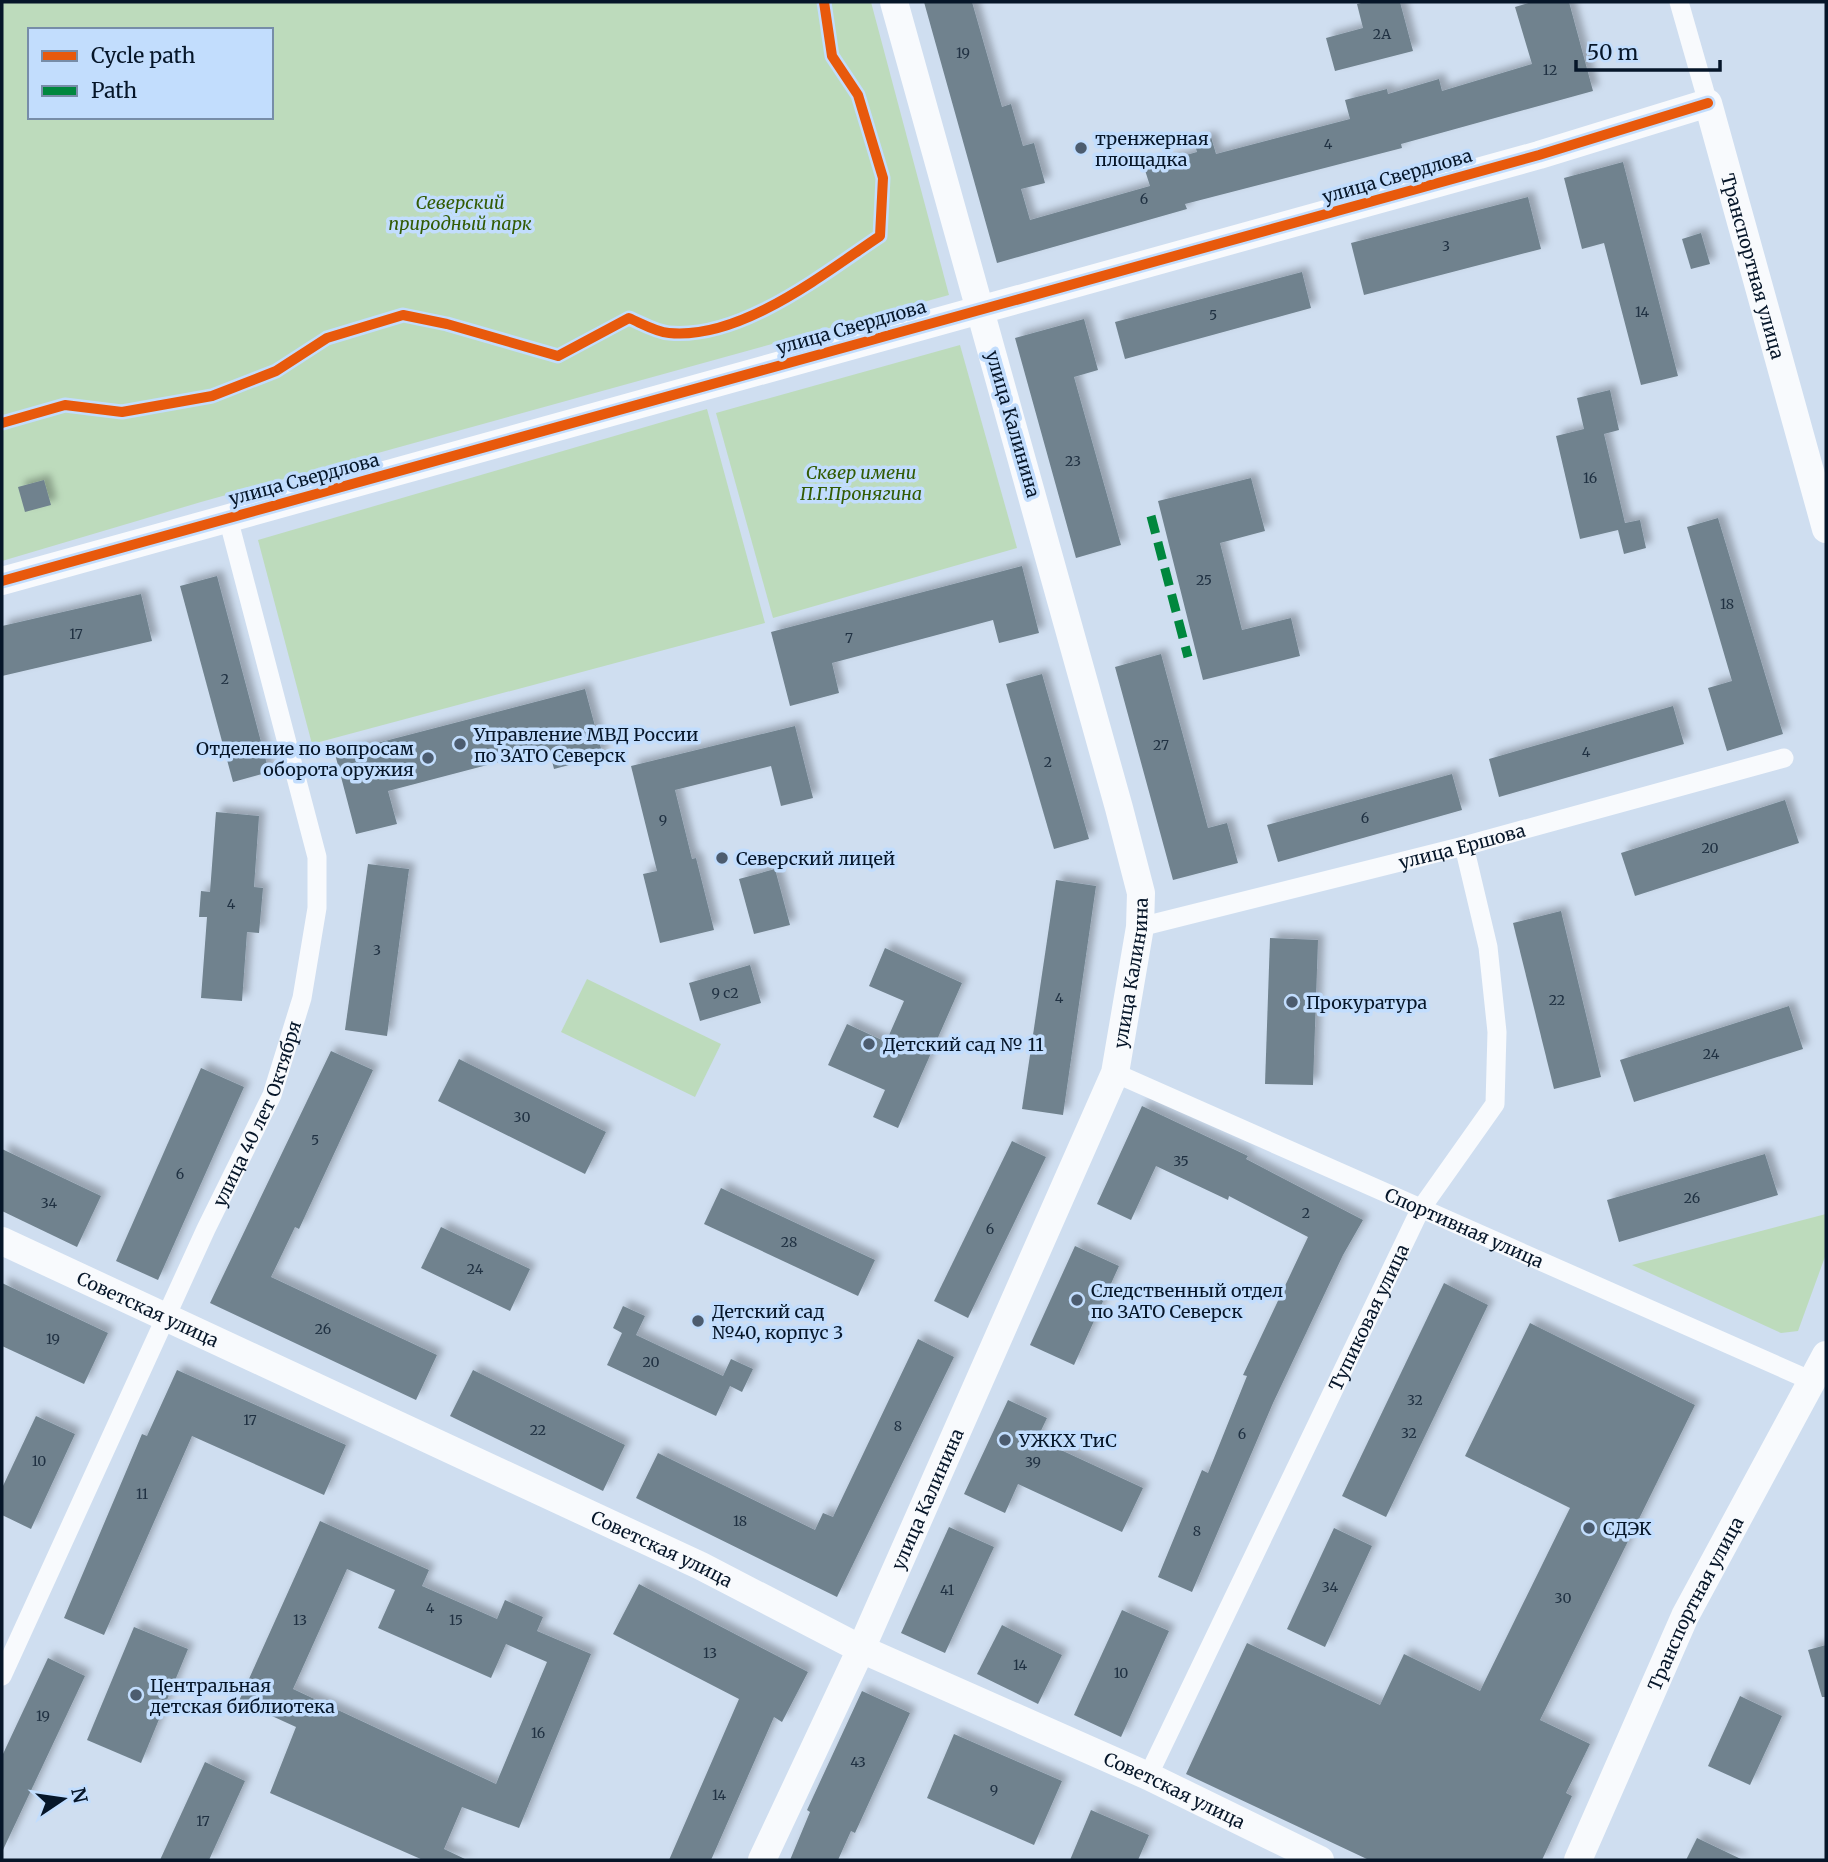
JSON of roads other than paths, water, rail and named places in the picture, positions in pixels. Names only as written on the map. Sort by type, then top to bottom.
[{"type":"street","name":"улица Калинина","points":[[762,1860],[861,1649],[1115,1073],[1140,927],[1141,893],[894,2]]},
{"type":"street","name":"Транспортная улица","points":[[1679,2],[1826,529]]},
{"type":"street","name":"улица Свердлова","points":[[2,581],[1539,155],[1708,103]]},
{"type":"street","name":"улица 40 лет Октября","points":[[2,1676],[166,1317],[272,1095],[302,998],[317,908],[317,857],[228,518]]},
{"type":"street","name":"улица Ершова","points":[[1140,927],[1464,846],[1784,758]]},
{"type":"street","name":"Тупиковая улица","points":[[1148,1776],[1420,1210],[1495,1104],[1497,1032],[1488,947],[1464,846]]},
{"type":"street","name":"Спортивная улица","points":[[1115,1073],[1814,1382]]},
{"type":"street","name":"Советская улица","points":[[2,1241],[702,1566],[861,1649],[1148,1776],[1320,1860]]},
{"type":"street","name":"Транспортная улица","points":[[1578,1860],[1685,1616],[1826,1356]]},
{"type":"place","name":"тренжерная площадка","points":[[1081,148]]},
{"type":"place","name":"Управление МВД России по ЗАТО Северск","points":[[460,744]]},
{"type":"place","name":"Отделение по вопросам оборота оружия","points":[[428,758]]},
{"type":"place","name":"Северский лицей","points":[[722,858]]},
{"type":"place","name":"Прокуратура","points":[[1292,1002]]},
{"type":"place","name":"Детский сад № 11","points":[[869,1044]]},
{"type":"place","name":"Следственный отдел по ЗАТО Северск","points":[[1077,1300]]},
{"type":"place","name":"Детский сад №40, корпус 3","points":[[698,1321]]},
{"type":"place","name":"УЖКХ ТиС","points":[[1005,1440]]},
{"type":"place","name":"СДЭК","points":[[1589,1528]]},
{"type":"place","name":"Центральная детская библиотека","points":[[136,1695]]},
{"type":"park label","name":"Северский природный парк","points":[[460,212]]},
{"type":"park label","name":"Сквер имени П.Г.Пронягина","points":[[861,482]]}]
